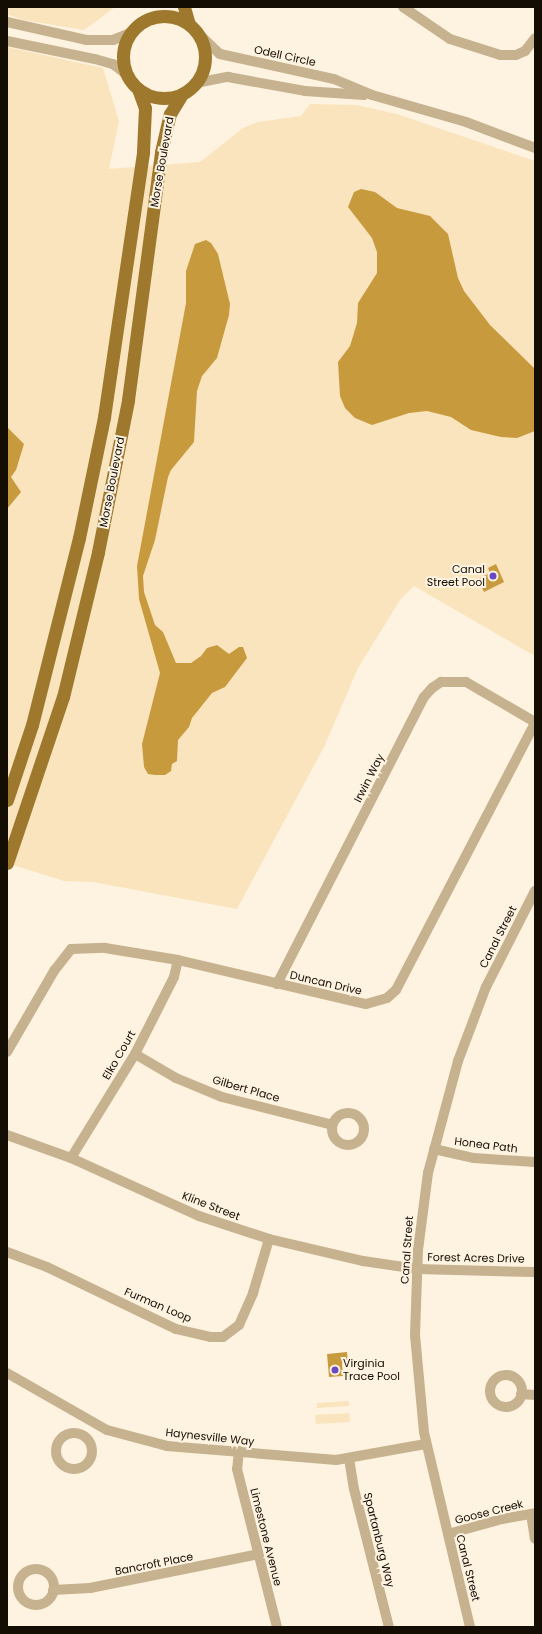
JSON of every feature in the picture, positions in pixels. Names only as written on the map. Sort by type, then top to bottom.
[{"type":"main road","points":[[152,7],[143,21],[130,33],[124,46],[122,61],[126,74],[138,90],[159,98],[182,94],[196,83],[203,71],[206,58],[204,45],[193,28],[184,7]]},
{"type":"main road","points":[[143,21],[166,15],[193,28]]},
{"type":"main road","name":"Morse Boulevard","points":[[7,800],[41,688],[79,538],[104,417],[143,151],[145,108],[138,90]]},
{"type":"main road","name":"Morse Boulevard","points":[[7,863],[63,697],[98,552],[128,400],[161,152],[170,114],[182,94]]},
{"type":"street","points":[[403,7],[450,39],[500,55],[516,55],[525,51],[535,38]]},
{"type":"street","points":[[7,22],[86,40],[113,40],[130,33]]},
{"type":"street","name":"Odell Circle","points":[[193,28],[220,54],[334,79],[372,95],[466,122],[535,148]]},
{"type":"street","points":[[7,41],[95,59],[113,64],[126,74]]},
{"type":"street","name":"Odell Circle","points":[[196,83],[228,77],[305,91],[372,95]]},
{"type":"street","name":"Irwin Way","points":[[277,984],[424,697],[432,688],[442,682],[466,682],[535,722]]},
{"type":"street","name":"Duncan Drive","points":[[7,1052],[54,971],[71,950],[105,948],[178,960],[366,1004],[387,998],[396,990],[535,722]]},
{"type":"street","name":"Canal Street","points":[[470,1627],[426,1444],[415,1335],[417,1269],[422,1212],[434,1149],[458,1060],[471,1022],[535,891]]},
{"type":"street","name":"Elko Court","points":[[71,1158],[135,1054],[174,978],[178,960]]},
{"type":"street","name":"Gilbert Place","points":[[135,1054],[176,1078],[222,1097],[333,1125]]},
{"type":"street","name":"Kline Street","points":[[7,1135],[71,1158],[199,1216],[269,1239],[363,1261],[417,1269]]},
{"type":"street","name":"Honea Path","points":[[434,1149],[474,1158],[535,1162]]},
{"type":"street","name":"Furman Loop","points":[[7,1252],[47,1267],[138,1313],[176,1328],[210,1337],[223,1337],[239,1324],[253,1293],[269,1239]]},
{"type":"street","name":"Forest Acres Drive","points":[[417,1269],[535,1272]]},
{"type":"street","name":"Haynesville Way","points":[[7,1373],[107,1430],[144,1441],[187,1448],[239,1451],[304,1459],[349,1458],[426,1444]]},
{"type":"street","points":[[521,1394],[535,1395]]},
{"type":"street","points":[[82,1435],[90,1420]]},
{"type":"street","name":"Limestone Avenue","points":[[239,1451],[238,1468],[277,1627]]},
{"type":"street","name":"Spartanburg Way","points":[[349,1458],[354,1489],[389,1627]]},
{"type":"street","points":[[533,1514],[535,1539]]},
{"type":"street","name":"Goose Creek","points":[[448,1534],[533,1514]]},
{"type":"street","name":"Bancroft Place","points":[[53,1590],[97,1587],[258,1554]]},
{"type":"shaded area","points":[[7,7],[115,7],[84,30],[23,20],[7,14]]},
{"type":"shaded area","points":[[7,47],[103,68],[119,121],[109,169],[200,162],[243,128],[258,122],[301,116],[310,104],[357,105],[397,114],[535,161],[535,656],[414,586],[400,600],[358,668],[325,745],[237,909],[93,882],[64,881],[7,863]]},
{"type":"shaded area","points":[[361,189],[375,192],[397,208],[430,216],[448,234],[458,278],[464,291],[490,325],[535,369],[535,431],[517,438],[501,437],[471,430],[451,417],[427,411],[409,413],[372,425],[355,418],[345,408],[340,396],[338,362],[350,346],[357,323],[358,303],[377,273],[377,252],[372,238],[348,207],[354,192]]},
{"type":"shaded area","points":[[206,240],[211,243],[218,254],[230,304],[229,315],[217,358],[202,376],[197,391],[194,442],[171,470],[168,477],[155,540],[143,576],[144,592],[155,625],[163,632],[176,663],[191,663],[201,656],[207,648],[217,645],[229,654],[239,647],[243,647],[247,658],[225,687],[212,693],[192,718],[189,727],[178,740],[177,761],[172,764],[171,771],[165,775],[155,775],[148,774],[144,767],[142,744],[160,673],[139,599],[137,566],[186,303],[186,271],[195,244]]},
{"type":"shaded area","points":[[7,427],[24,444],[16,470],[11,477],[21,492],[7,509]]},
{"type":"shaded area","name":"Canal Street Pool","points":[[496,564],[504,582],[484,592],[478,579],[490,573],[488,568]]},
{"type":"shaded area","name":"Virginia Trace Pool","points":[[347,1352],[348,1362],[342,1363],[343,1376],[329,1377],[327,1354]]},
{"type":"shaded area","points":[[349,1401],[349,1406],[317,1408],[317,1403]]},
{"type":"shaded area","points":[[349,1413],[350,1422],[316,1424],[315,1415]]},
{"type":"place","name":"Canal Street Pool","points":[[493,576]]},
{"type":"place","name":"Virginia Trace Pool","points":[[335,1370]]}]
